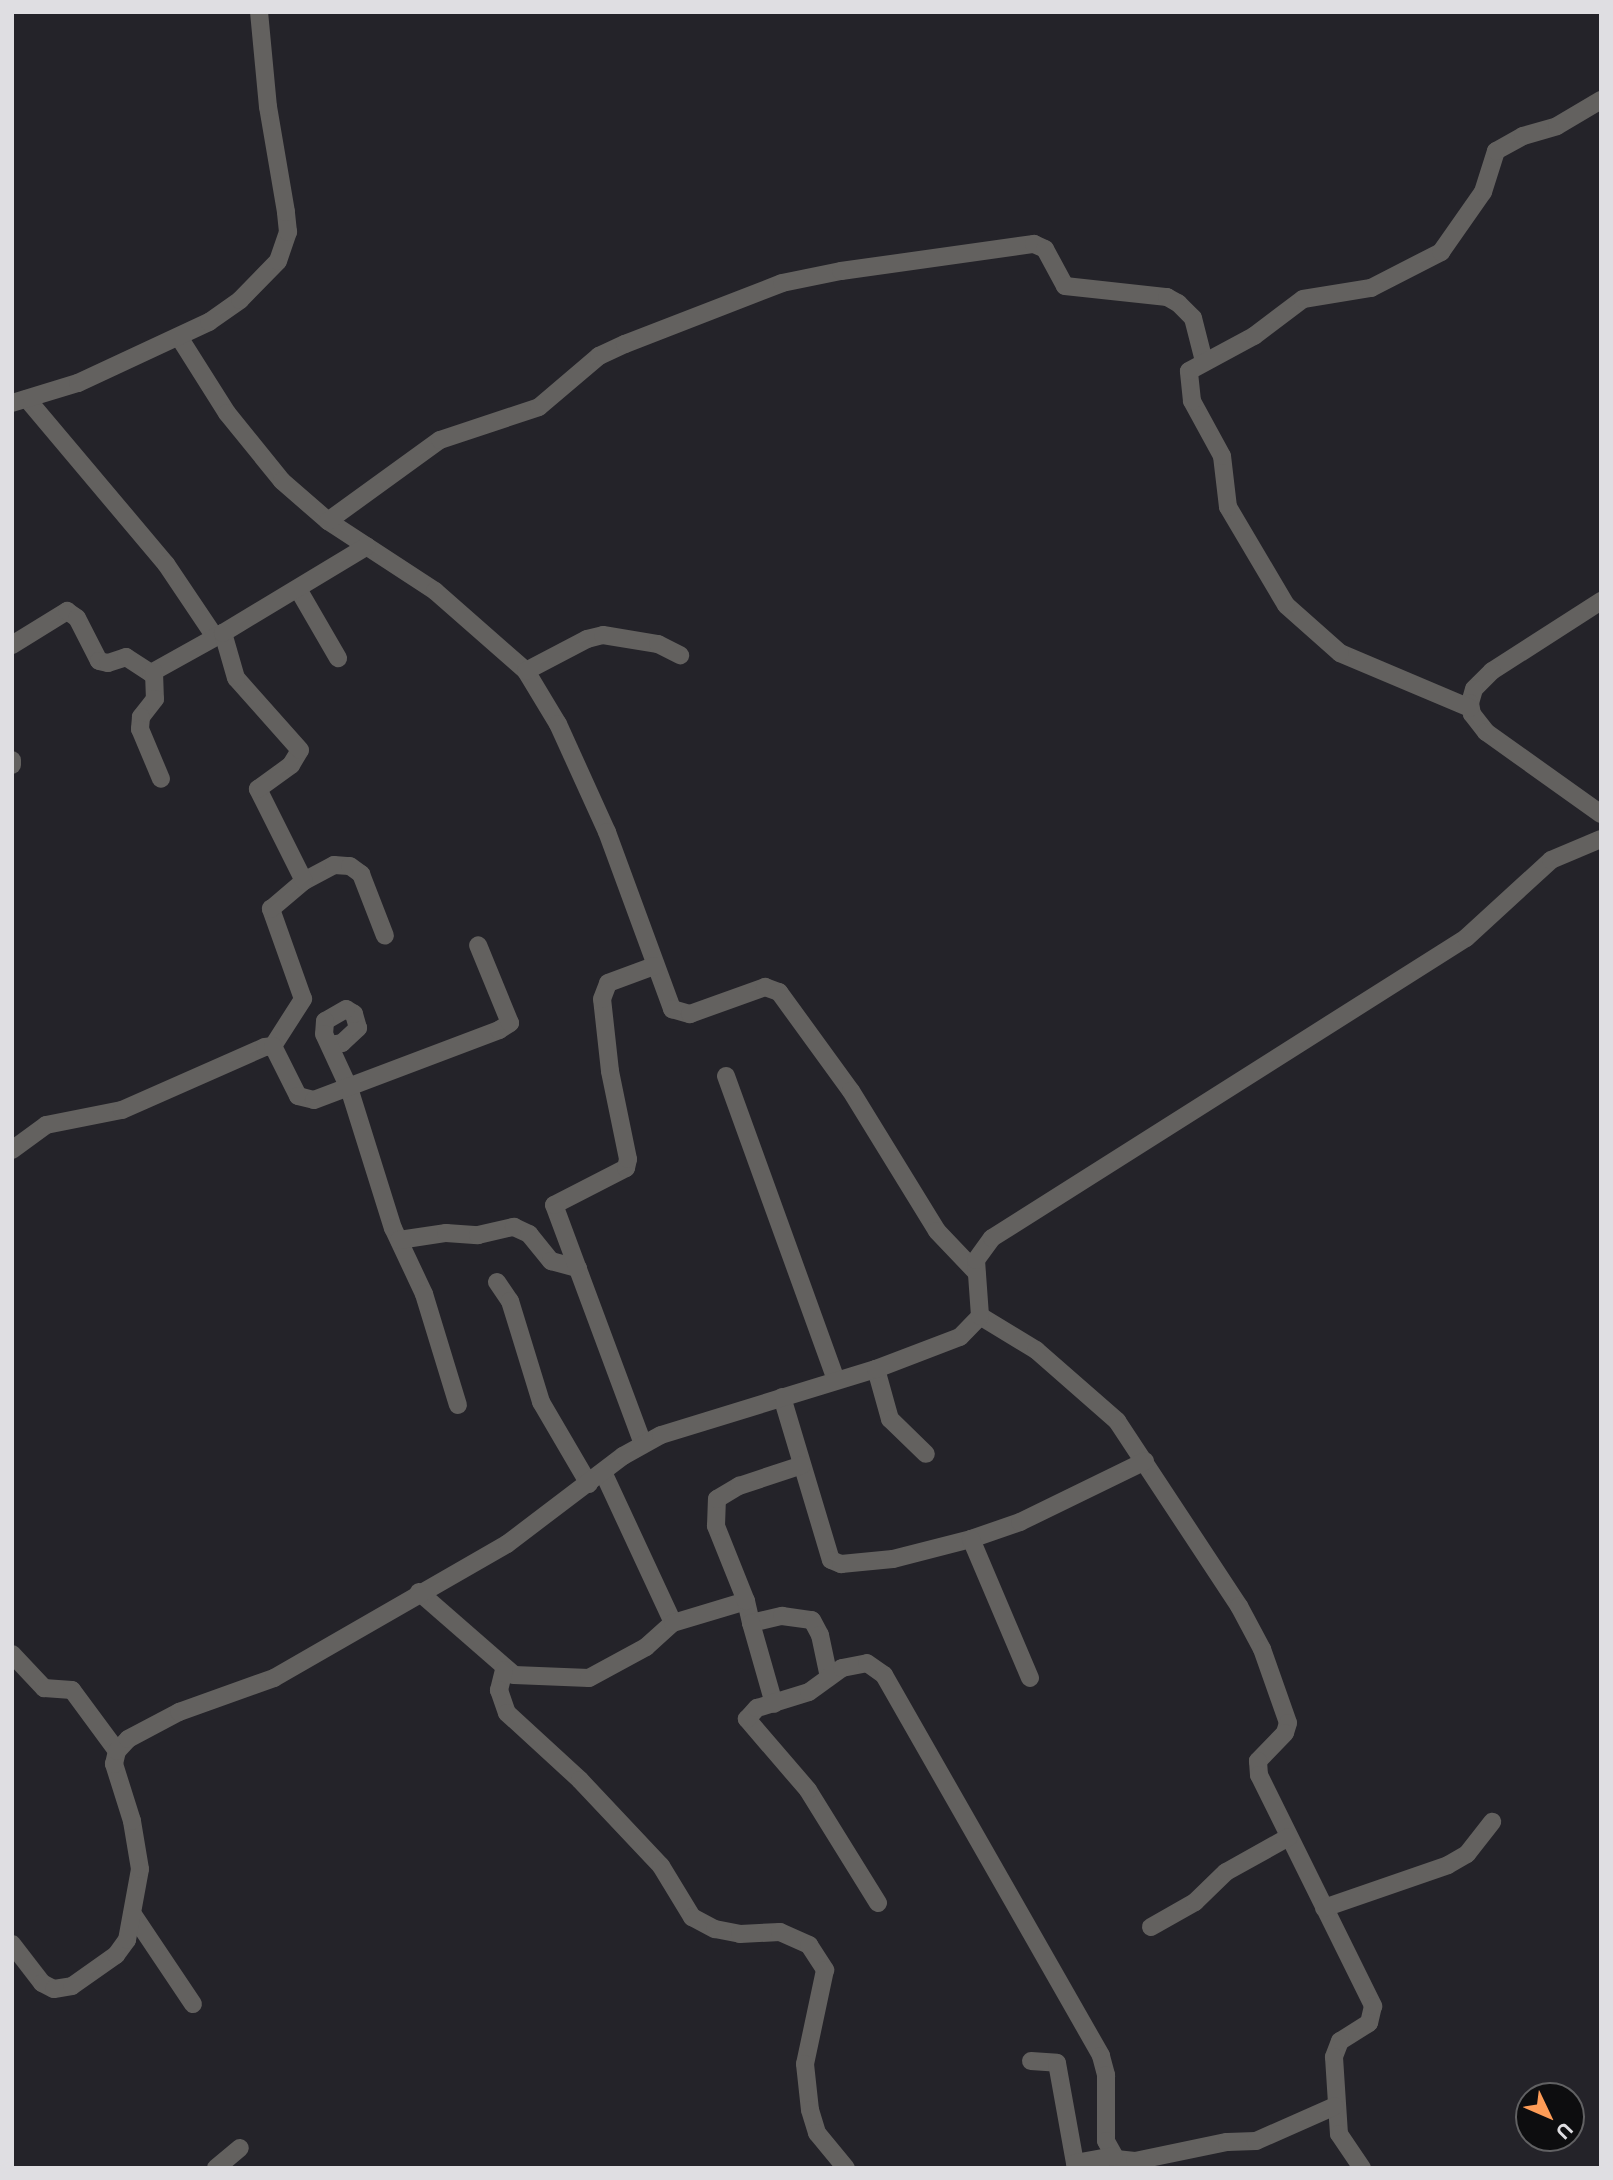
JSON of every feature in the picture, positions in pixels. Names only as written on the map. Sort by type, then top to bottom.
[{"type":"street","points":[[259,12],[268,107],[286,212],[284,248],[278,261],[240,300],[179,337],[78,383],[19,401],[166,564],[218,633],[236,678],[260,709],[299,745],[296,760],[260,786],[257,795],[304,881]]},
{"type":"street","points":[[1601,100],[1557,126],[1523,136],[1496,151],[1483,192],[1441,252],[1371,288],[1303,299],[1254,336],[1189,371],[1192,401],[1216,439],[1228,507],[1286,605],[1340,653],[1470,708],[1486,732],[1601,814]]},
{"type":"street","points":[[328,521],[440,440],[539,407],[612,350],[782,283],[841,271],[1034,244],[1045,249],[1065,286],[1167,297],[1178,303],[1193,318],[1204,361]]},
{"type":"street","points":[[179,337],[253,446],[282,481],[328,521],[435,592],[526,671],[558,724],[602,821],[672,1009],[680,1014],[765,986],[779,992],[851,1091],[937,1231],[976,1272]]},
{"type":"street","points":[[12,645],[67,611],[77,618],[99,661],[108,663],[126,657],[148,673],[154,672],[367,546]]},
{"type":"street","points":[[298,589],[338,658]]},
{"type":"street","points":[[1470,708],[1474,689],[1492,671],[1601,601]]},
{"type":"street","points":[[526,671],[587,639],[603,635],[644,640],[680,655]]},
{"type":"street","points":[[154,672],[155,699],[140,721],[161,779]]},
{"type":"street","points":[[117,1751],[163,1718],[266,1682],[507,1544],[643,1444],[876,1368],[960,1337],[980,1316],[976,1272],[978,1254],[992,1238],[1466,938],[1551,860],[1601,839]]},
{"type":"street","points":[[12,1150],[46,1125],[122,1110],[273,1046],[303,999],[271,909],[304,881],[334,865],[362,874],[385,936]]},
{"type":"street","points":[[273,1046],[298,1096],[314,1100],[510,1023],[478,946]]},
{"type":"street","points":[[643,1444],[554,1205],[571,1193],[614,1176],[626,1168],[628,1160],[610,1071],[604,989],[620,977],[654,965]]},
{"type":"street","points":[[330,1045],[349,1088],[399,1240],[424,1294],[458,1405]]},
{"type":"street","points":[[726,1076],[836,1380]]},
{"type":"street","points":[[399,1240],[446,1233],[478,1235],[514,1227],[529,1234],[551,1261],[578,1268]]},
{"type":"street","points":[[497,1282],[510,1301],[541,1402],[589,1484]]},
{"type":"street","points":[[980,1316],[1037,1350],[1108,1411],[1145,1461],[1239,1605],[1262,1649],[1288,1723],[1257,1768],[1373,2006],[1369,2023],[1336,2047],[1335,2106],[1343,2143],[1362,2168]]},
{"type":"street","points":[[876,1368],[890,1419],[926,1454]]},
{"type":"street","points":[[782,1397],[835,1563],[893,1559],[971,1539],[1020,1522],[1145,1461]]},
{"type":"street","points":[[774,1704],[746,1601],[716,1525],[717,1499],[739,1486],[802,1465]]},
{"type":"street","points":[[603,1472],[673,1623]]},
{"type":"street","points":[[971,1539],[1030,1678]]},
{"type":"street","points":[[419,1592],[504,1670],[538,1679],[589,1678],[646,1647],[673,1623],[746,1601]]},
{"type":"street","points":[[751,1623],[782,1616],[812,1620],[820,1635],[828,1674]]},
{"type":"street","points":[[12,1654],[44,1688],[72,1690],[117,1751],[114,1773],[132,1822],[140,1869],[134,1916],[127,1940],[116,1955],[72,1986],[54,1989],[42,1983],[12,1944]]},
{"type":"street","points":[[878,1903],[808,1790],[749,1723],[757,1708],[809,1692],[828,1674],[867,1663],[884,1675],[1101,2056],[1106,2075],[1106,2141],[1113,2156],[1121,2162],[1154,2162],[1227,2142],[1256,2141],[1335,2106]]},
{"type":"street","points":[[504,1670],[499,1690],[507,1713],[580,1780],[661,1866],[692,1917],[740,1934],[796,1936],[809,1945],[825,1970],[805,2064],[810,2109],[817,2133],[846,2168]]},
{"type":"street","points":[[1324,1908],[1448,1865],[1467,1854],[1492,1822]]},
{"type":"street","points":[[1151,1927],[1195,1902],[1226,1872],[1289,1837]]},
{"type":"street","points":[[134,1916],[193,2004]]},
{"type":"street","points":[[1031,2061],[1057,2063],[1075,2164],[1113,2156]]},
{"type":"street","points":[[216,2168],[240,2148]]}]
